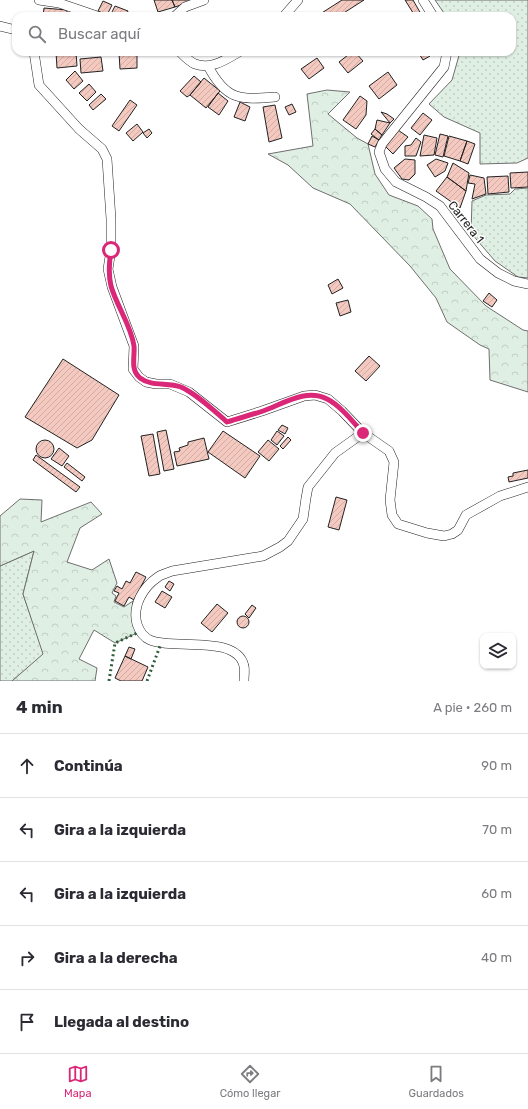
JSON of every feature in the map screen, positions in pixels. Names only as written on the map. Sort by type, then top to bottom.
[{"type":"street","points":[[39,0],[59,3],[85,12]]},
{"type":"street","points":[[179,12],[185,7],[204,0]]},
{"type":"street","points":[[288,12],[298,0]]},
{"type":"street","points":[[423,0],[430,12]]},
{"type":"street","points":[[0,26],[12,29]]},
{"type":"street","points":[[34,56],[39,85],[79,129],[102,149],[107,159],[111,219],[111,250],[108,269],[112,287],[134,346],[133,369],[139,377],[146,382],[170,384],[190,392],[227,422],[304,396],[315,395],[328,399],[342,410],[363,433],[389,451],[394,462],[390,500],[392,515],[398,524],[427,534],[444,536],[452,534],[458,530],[466,515],[500,496],[528,487]]},
{"type":"street","points":[[185,56],[194,64],[208,66],[220,63],[232,56]]},
{"type":"street","name":"Carrera 1","points":[[446,56],[444,67],[382,144],[379,152],[385,169],[396,182],[440,206],[480,259],[509,279],[528,284]]},
{"type":"street","points":[[208,66],[214,77],[228,93],[238,97],[250,99],[275,97]]},
{"type":"street","points":[[244,681],[243,662],[241,658],[231,651],[218,646],[164,643],[149,640],[140,631],[136,618],[137,602],[145,590],[158,577],[172,571],[263,556],[280,547],[288,541],[303,519],[308,487],[335,453],[363,433]]},
{"type":"green space","points":[[435,0],[528,0],[528,158],[517,163],[480,164],[480,133],[444,117],[429,104],[452,80],[459,56],[516,56],[516,12],[443,12]]},
{"type":"green space","points":[[327,90],[350,92],[328,114],[357,138],[368,144],[375,174],[389,195],[418,206],[432,219],[433,229],[450,269],[486,306],[523,330],[528,331],[528,392],[490,380],[489,349],[480,345],[447,322],[436,298],[410,266],[350,204],[313,188],[288,165],[268,154],[313,146],[307,94]]},
{"type":"green space","points":[[528,188],[528,278],[518,277],[495,261],[471,233],[472,201],[486,195],[510,194],[515,189]]},
{"type":"green space","points":[[20,499],[42,500],[41,522],[91,502],[102,514],[80,528],[67,562],[92,570],[109,559],[117,583],[112,593],[116,596],[114,602],[124,607],[133,601],[132,619],[137,633],[115,643],[94,630],[79,659],[97,668],[95,681],[12,681],[43,654],[23,594],[34,551],[0,566],[0,516]]},
{"type":"green space","points":[[34,551],[23,594],[44,654],[12,681],[0,681],[0,566]]},
{"type":"building","points":[[154,0],[172,0],[175,7],[158,12]]},
{"type":"building","points":[[172,0],[195,0],[175,7]]},
{"type":"building","points":[[342,0],[364,0],[345,12],[323,12]]},
{"type":"building","points":[[405,0],[413,0],[420,12],[412,12]]},
{"type":"building","points":[[103,1],[112,5],[108,12],[98,11]]},
{"type":"building","points":[[115,6],[128,11],[128,12],[112,12]]},
{"type":"building","points":[[44,8],[67,10],[67,12],[44,12]]},
{"type":"building","points":[[56,56],[76,56],[77,66],[57,68]]},
{"type":"building","points":[[119,56],[137,56],[137,68],[120,69]]},
{"type":"building","points":[[347,56],[359,56],[363,61],[348,73],[339,62]]},
{"type":"building","points":[[420,56],[430,56],[423,60]]},
{"type":"building","points":[[101,57],[103,71],[81,73],[80,59]]},
{"type":"building","points":[[317,58],[324,68],[309,79],[301,69]]},
{"type":"building","points":[[75,71],[83,81],[74,89],[66,80]]},
{"type":"building","points":[[388,72],[397,85],[379,99],[369,86]]},
{"type":"building","points":[[194,76],[201,82],[187,97],[180,91]]},
{"type":"building","points":[[204,78],[220,91],[206,108],[190,95]]},
{"type":"building","points":[[89,84],[96,92],[87,101],[79,93]]},
{"type":"building","points":[[218,93],[228,101],[219,115],[208,107]]},
{"type":"building","points":[[101,94],[106,99],[93,110],[89,105]]},
{"type":"building","points":[[360,96],[367,101],[366,115],[356,129],[343,120]]},
{"type":"building","points":[[130,100],[137,105],[119,131],[112,126]]},
{"type":"building","points":[[240,102],[250,107],[245,121],[234,117]]},
{"type":"building","points":[[292,104],[296,112],[289,115],[285,107]]},
{"type":"building","points":[[275,105],[282,138],[269,142],[263,107]]},
{"type":"building","points":[[381,112],[387,114],[394,119],[390,123]]},
{"type":"building","points":[[423,113],[432,120],[420,135],[411,128]]},
{"type":"building","points":[[377,120],[390,123],[382,135],[375,129]]},
{"type":"building","points":[[137,124],[143,132],[133,141],[126,133]]},
{"type":"building","points":[[149,129],[152,133],[147,138],[143,133]]},
{"type":"building","points":[[375,129],[382,135],[379,140],[371,134]]},
{"type":"building","points":[[398,130],[408,137],[393,154],[385,146]]},
{"type":"building","points":[[440,134],[448,136],[443,157],[435,155]]},
{"type":"building","points":[[424,135],[437,138],[434,155],[420,156]]},
{"type":"building","points":[[372,136],[379,140],[375,147],[368,144]]},
{"type":"building","points":[[449,136],[467,141],[460,161],[444,156]]},
{"type":"building","points":[[416,138],[421,142],[416,156],[405,156],[405,146],[411,145]]},
{"type":"building","points":[[467,141],[475,144],[468,164],[460,161]]},
{"type":"building","points":[[405,159],[415,160],[415,174],[409,180],[402,179],[394,168]]},
{"type":"building","points":[[436,159],[448,163],[445,171],[435,177],[427,165]]},
{"type":"building","points":[[453,163],[469,173],[466,191],[447,177]]},
{"type":"building","points":[[528,172],[528,187],[511,188],[510,173]]},
{"type":"building","points":[[470,175],[484,178],[486,194],[472,199],[475,184],[468,183]]},
{"type":"building","points":[[508,176],[509,192],[488,194],[487,177]]},
{"type":"building","points":[[447,177],[466,191],[460,208],[436,191]]},
{"type":"building","points":[[338,279],[343,288],[332,294],[328,285]]},
{"type":"building","points":[[489,293],[497,300],[492,307],[483,301]]},
{"type":"building","points":[[348,300],[351,312],[340,316],[336,303]]},
{"type":"building","points":[[369,356],[380,366],[366,381],[355,371]]},
{"type":"building","points":[[63,359],[119,395],[92,440],[77,448],[25,417]]},
{"type":"building","points":[[282,425],[288,428],[285,434],[278,430]]},
{"type":"building","points":[[166,430],[174,469],[164,471],[157,432]]},
{"type":"building","points":[[223,431],[260,456],[245,478],[208,452]]},
{"type":"building","points":[[277,431],[284,436],[277,445],[271,440]]},
{"type":"building","points":[[153,434],[160,474],[149,476],[141,436]]},
{"type":"building","points":[[288,437],[291,440],[283,449],[280,446]]},
{"type":"building","points":[[204,438],[209,459],[177,466],[174,452],[180,451],[179,448],[188,445],[188,442]]},
{"type":"building","points":[[41,440],[49,440],[54,445],[52,456],[49,458],[41,458],[36,453],[36,445]]},
{"type":"building","points":[[268,440],[279,449],[269,461],[258,452]]},
{"type":"building","points":[[59,448],[69,456],[62,466],[51,459]]},
{"type":"building","points":[[36,455],[80,487],[76,492],[33,460]]},
{"type":"building","points":[[67,463],[85,477],[82,481],[64,467]]},
{"type":"building","points":[[528,470],[528,478],[509,482],[508,477],[513,476],[513,473]]},
{"type":"building","points":[[336,497],[347,500],[339,530],[328,527]]},
{"type":"building","points":[[136,572],[146,577],[134,600],[129,597],[124,606],[115,601],[119,593],[114,591],[117,586],[122,589],[126,581],[130,583]]},
{"type":"building","points":[[169,581],[174,584],[170,591],[165,587]]},
{"type":"building","points":[[162,591],[172,597],[165,608],[155,602]]},
{"type":"building","points":[[217,604],[228,613],[212,632],[201,623]]},
{"type":"building","points":[[252,605],[256,608],[249,618],[245,614]]},
{"type":"building","points":[[241,616],[245,616],[249,622],[245,628],[241,628],[237,624],[237,620]]},
{"type":"building","points":[[129,647],[135,649],[131,659],[125,656]]},
{"type":"building","points":[[125,656],[148,667],[142,681],[121,681],[115,678]]},
{"type":"hedge","points":[[109,681],[115,643],[137,633],[138,634]]},
{"type":"hedge","points":[[147,681],[160,646],[162,647]]},
{"type":"route","points":[[111,250],[108,269],[112,287],[134,346],[133,369],[139,377],[146,382],[170,384],[190,392],[227,422],[287,401],[304,396],[315,395],[328,399],[342,410],[363,433]]}]
